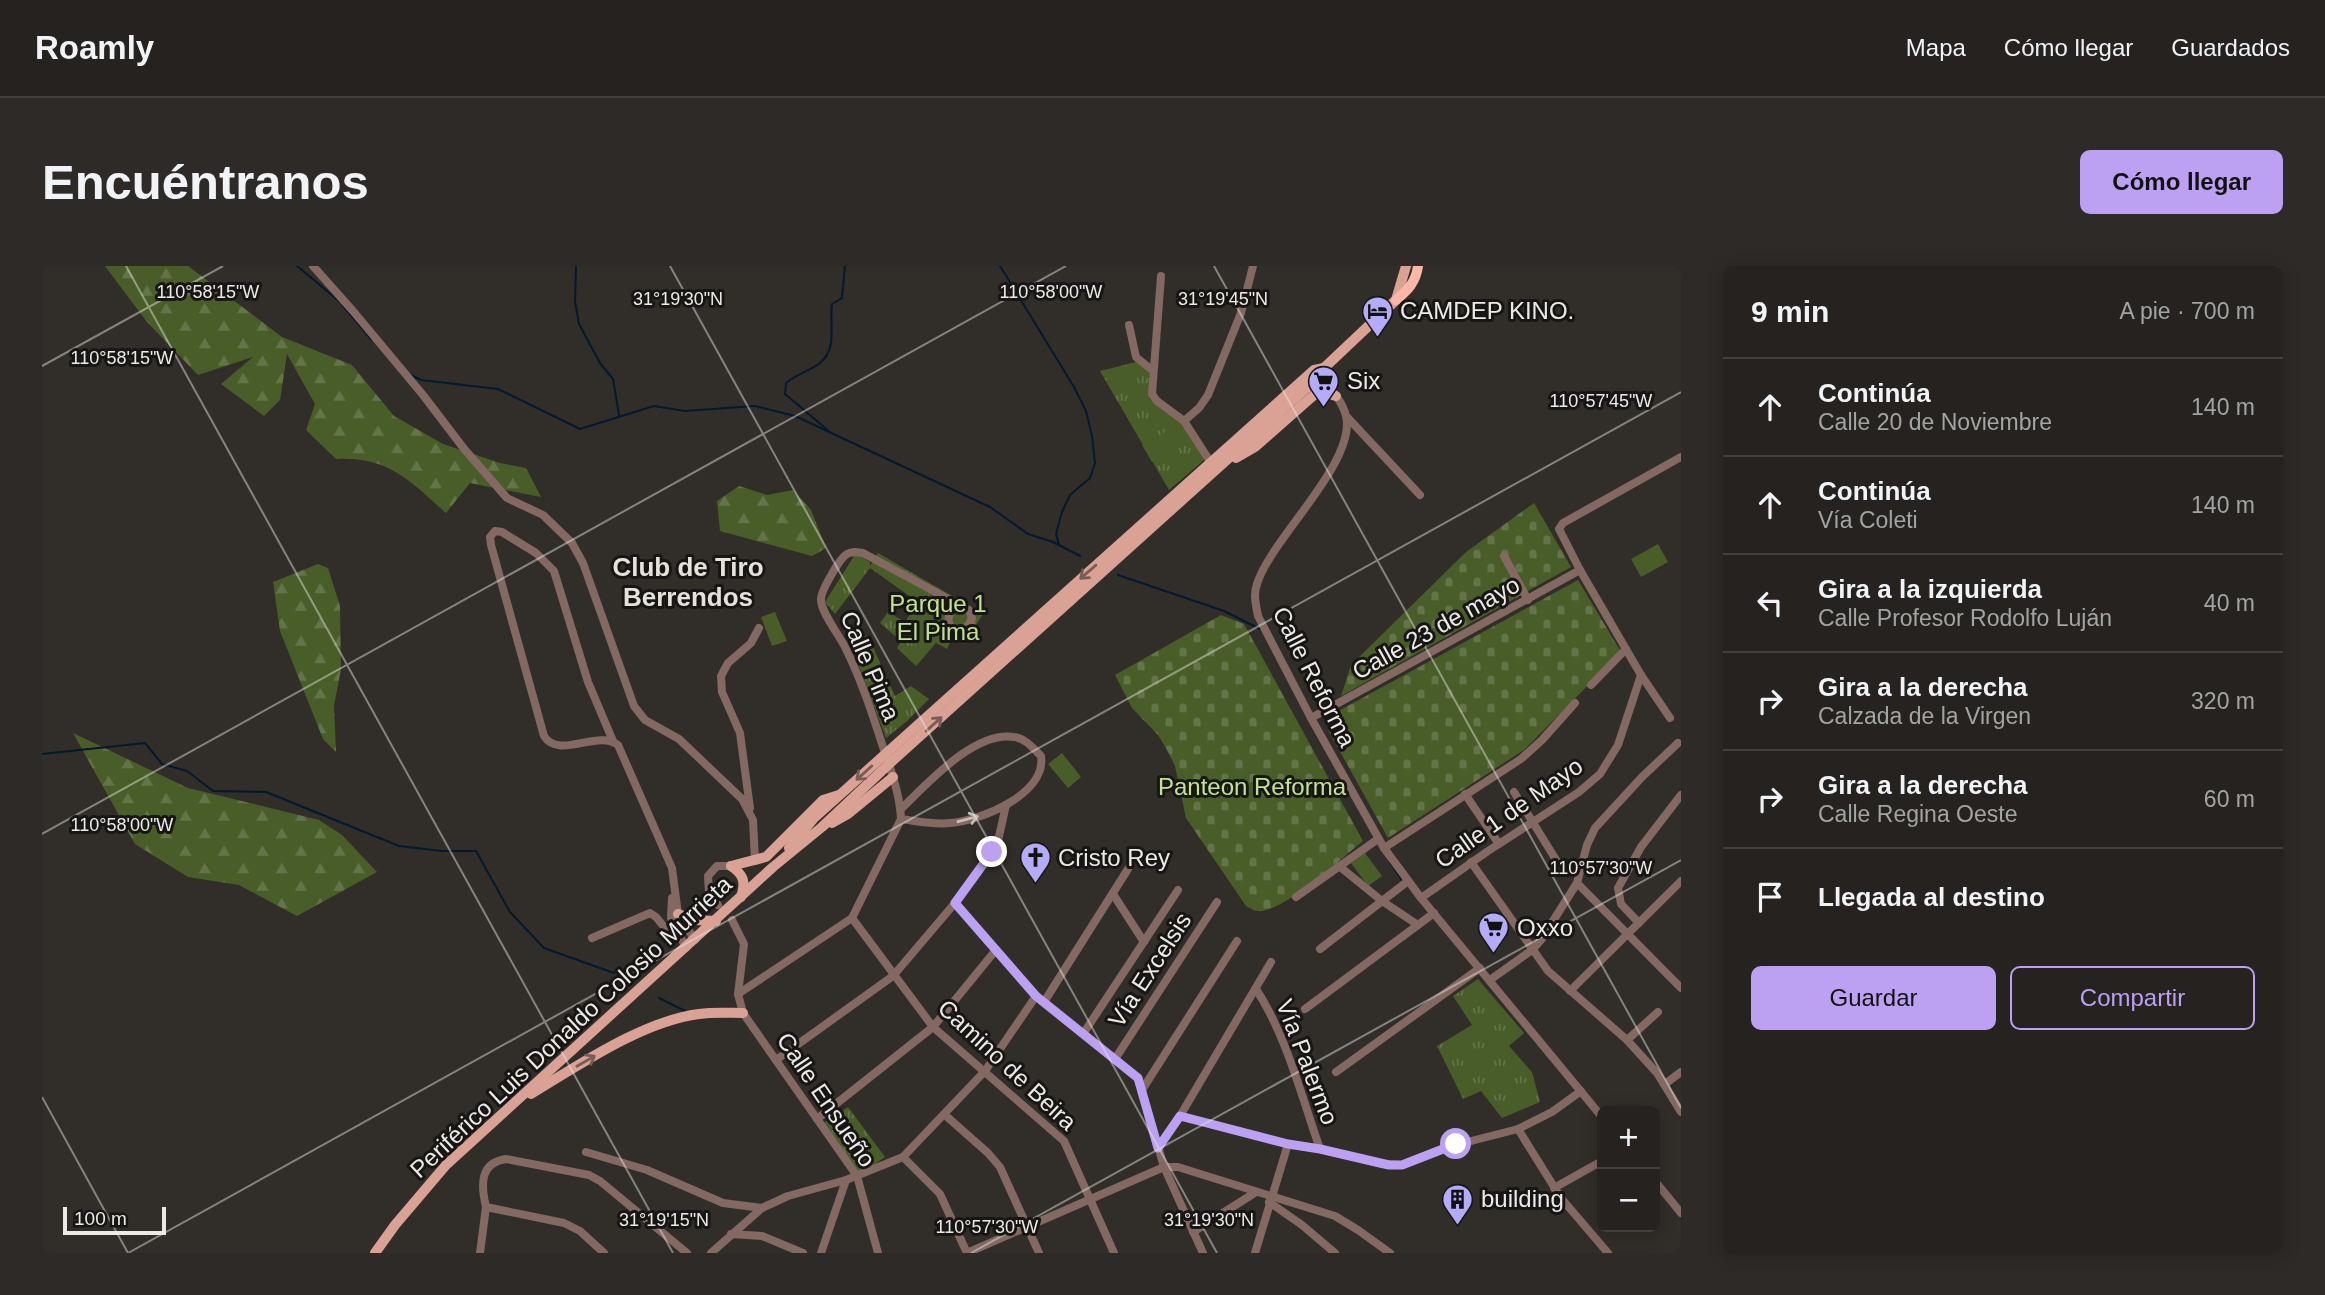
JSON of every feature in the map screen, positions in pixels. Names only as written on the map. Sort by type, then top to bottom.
[{"type":"highway","points":[[1396,300],[1415,281],[1418,266]]},
{"type":"main road","points":[[1396,300],[1406,266]]},
{"type":"main road","name":"Periférico Luis Donaldo Colosio Murrieta","points":[[375,1253],[446,1165],[507,1108],[774,867],[822,827],[1396,300]]},
{"type":"main road","points":[[1216,466],[1255,447],[1314,395],[1323,392],[1336,396]]},
{"type":"main road","name":"Periférico Luis Donaldo Colosio Murrieta","points":[[774,867],[814,818],[885,753],[1216,466]]},
{"type":"main road","points":[[814,818],[822,827],[848,814],[893,778]]},
{"type":"main road","points":[[731,866],[755,861],[770,853],[822,800],[840,795]]},
{"type":"main road","points":[[731,866],[740,873],[744,881],[741,897]]},
{"type":"main road","points":[[675,909],[694,920],[716,921]]},
{"type":"main road","points":[[507,1108],[636,1034],[698,1014],[743,1013]]},
{"type":"street","points":[[313,266],[507,498],[544,515],[572,544],[583,563],[634,706],[645,720],[679,739],[743,799],[751,812]]},
{"type":"street","points":[[1184,421],[1199,408],[1208,395],[1243,309],[1253,266]]},
{"type":"street","points":[[1161,276],[1151,390],[1154,398],[1184,421],[1216,466]]},
{"type":"street","points":[[1129,325],[1136,357],[1152,370]]},
{"type":"street","points":[[1319,371],[1347,417],[1420,495]]},
{"type":"street","name":"Calle Reforma","points":[[1347,417],[1345,441],[1340,451],[1256,585],[1258,616],[1311,719],[1384,848],[1421,898],[1597,1111]]},
{"type":"street","points":[[1670,718],[1641,675],[1580,570],[1560,533],[1560,525],[1681,457]]},
{"type":"street","points":[[613,741],[556,746],[544,736],[491,545],[490,537],[495,531],[502,532],[536,553],[554,571],[588,682],[613,741],[622,751],[672,868],[675,909],[671,918],[685,948]]},
{"type":"street","name":"Calle Pima","points":[[885,753],[857,672],[822,606],[822,593],[841,560],[856,552],[954,602]]},
{"type":"street","points":[[1504,556],[1528,600]]},
{"type":"street","name":"Calle 23 de mayo","points":[[1311,719],[1580,570]]},
{"type":"street","points":[[755,861],[753,820],[740,733],[722,692],[720,676],[728,663],[751,643],[759,628]]},
{"type":"street","points":[[1591,685],[1626,649]]},
{"type":"street","name":"Calle 1 de Mayo","points":[[1421,898],[1579,792],[1606,767],[1618,745],[1641,675]]},
{"type":"street","points":[[1384,848],[1530,752],[1575,703]]},
{"type":"street","points":[[901,809],[966,751],[993,739],[1017,737],[1041,756],[1042,761],[1033,781],[1023,794],[1006,805],[949,824],[901,819]]},
{"type":"street","points":[[1490,981],[1532,950],[1577,883],[1587,845],[1595,828],[1678,743]]},
{"type":"street","points":[[738,994],[852,918],[901,819],[901,809],[885,753]]},
{"type":"street","points":[[1514,792],[1558,863]]},
{"type":"street","points":[[1465,794],[1499,844]]},
{"type":"street","points":[[1639,923],[1621,904],[1618,888],[1641,847],[1681,795]]},
{"type":"street","points":[[776,1060],[893,976],[955,903],[995,847],[1006,805]]},
{"type":"street","points":[[1296,897],[1378,839]]},
{"type":"street","points":[[1471,862],[1548,971],[1628,1040],[1665,1084],[1681,1112]]},
{"type":"street","points":[[718,905],[709,892],[708,876],[717,866],[731,866]]},
{"type":"street","points":[[1339,866],[1382,901],[1418,925]]},
{"type":"street","points":[[1044,1002],[1128,869]]},
{"type":"street","points":[[1320,949],[1408,881]]},
{"type":"street","points":[[1570,991],[1681,881]]},
{"type":"street","points":[[1577,883],[1681,988]]},
{"type":"street","points":[[1083,1034],[1178,890]]},
{"type":"street","points":[[1113,894],[1144,942]]},
{"type":"street","name":"Vía Excelsis","points":[[1115,1059],[1217,902]]},
{"type":"street","points":[[955,903],[1036,996],[1135,1075],[1142,1090],[1164,1167],[1203,1253]]},
{"type":"street","points":[[675,909],[695,940]]},
{"type":"street","points":[[1305,1009],[1434,913]]},
{"type":"street","points":[[592,938],[650,914],[656,917],[667,932],[679,934]]},
{"type":"street","name":"Camino de Beira","points":[[852,918],[933,1027],[1059,1135],[1068,1148],[1114,1253]]},
{"type":"street","points":[[732,920],[744,944],[738,994],[743,1013]]},
{"type":"street","points":[[1142,1090],[1237,941]]},
{"type":"street","points":[[817,1119],[933,1027],[995,951]]},
{"type":"street","points":[[1158,1148],[1180,1116],[1271,962]]},
{"type":"street","points":[[1336,1072],[1480,968]]},
{"type":"street","name":"Vía Palermo","points":[[1256,989],[1268,1007],[1279,1033],[1320,1149]]},
{"type":"street","points":[[711,1253],[762,1208],[788,1196],[858,1176],[903,1157],[985,1071],[1036,996]]},
{"type":"street","points":[[1628,1040],[1658,1012]]},
{"type":"street","name":"Calle Ensueño","points":[[743,1013],[858,1176],[878,1253]]},
{"type":"street","points":[[1665,1084],[1681,1072]]},
{"type":"street","points":[[1180,1116],[1288,1144],[1395,1166],[1444,1148],[1518,1129],[1552,1112],[1581,1091]]},
{"type":"street","points":[[945,1115],[1000,1167],[1039,1253]]},
{"type":"street","points":[[1518,1129],[1554,1188],[1608,1253]]},
{"type":"street","points":[[1255,1253],[1288,1144]]},
{"type":"street","points":[[586,1152],[647,1170],[723,1203],[762,1208]]},
{"type":"street","points":[[903,1157],[940,1194],[967,1253],[1164,1167],[1178,1167],[1256,1192],[1270,1200],[1335,1253]]},
{"type":"street","points":[[480,1253],[486,1208],[482,1189],[483,1174],[493,1164],[506,1159],[576,1172],[600,1181],[687,1253]]},
{"type":"street","points":[[1554,1188],[1597,1164]]},
{"type":"street","points":[[821,1253],[846,1180]]},
{"type":"street","points":[[1660,1187],[1681,1213]]},
{"type":"street","points":[[1193,1232],[1256,1192]]},
{"type":"street","points":[[1270,1200],[1335,1216],[1390,1253]]},
{"type":"street","points":[[486,1208],[564,1223],[580,1231],[604,1253]]},
{"type":"street","points":[[731,1234],[762,1236],[803,1253]]},
{"type":"green space","points":[[105,266],[188,266],[282,337],[352,365],[394,416],[443,444],[500,463],[526,468],[541,497],[470,483],[446,513],[409,481],[384,466],[354,459],[336,459],[306,430],[315,404],[287,354],[280,400],[264,416],[221,384],[253,357],[198,375],[147,322]]},
{"type":"green space","points":[[1136,362],[1150,372],[1149,385],[1154,402],[1187,430],[1204,460],[1169,490],[1100,371]]},
{"type":"green space","points":[[1176,426],[1185,441],[1152,462],[1142,445]]},
{"type":"green space","points":[[739,486],[767,495],[793,490],[811,510],[826,548],[812,556],[720,531],[717,501]]},
{"type":"green space","points":[[1534,503],[1571,567],[1341,696],[1351,665],[1466,552]]},
{"type":"green space","points":[[1658,544],[1668,562],[1641,577],[1631,559]]},
{"type":"green space","name":"Parque 1 El Pima","points":[[856,553],[870,562],[870,566],[878,553],[983,614],[964,644],[952,638],[947,649],[936,643],[916,666],[897,648],[901,641],[880,623],[888,612],[905,622],[918,602],[870,568],[835,614],[825,602]]},
{"type":"green space","points":[[318,564],[328,568],[340,606],[341,669],[334,706],[336,752],[323,739],[280,631],[273,582]]},
{"type":"green space","name":"Panteon Reforma","points":[[1578,580],[1621,652],[1524,750],[1388,838],[1328,730],[1333,714]]},
{"type":"green space","points":[[921,599],[935,611],[915,646],[898,634]]},
{"type":"green space","points":[[775,612],[787,641],[772,646],[761,617]]},
{"type":"green space","name":"Panteon Reforma","points":[[1221,615],[1244,624],[1363,841],[1300,892],[1287,901],[1262,911],[1246,906],[1186,818],[1175,766],[1158,735],[1132,708],[1115,675]]},
{"type":"green space","points":[[847,634],[868,636],[895,696],[911,686],[929,699],[886,738]]},
{"type":"green space","points":[[73,733],[188,788],[319,820],[342,835],[377,872],[297,916],[239,885],[188,877],[135,844]]},
{"type":"green space","points":[[1062,753],[1081,777],[1068,788],[1048,764]]},
{"type":"green space","points":[[1365,853],[1382,876],[1368,886],[1351,863]]},
{"type":"green space","points":[[1478,979],[1524,1033],[1509,1046],[1532,1072],[1540,1102],[1502,1118],[1481,1091],[1463,1099],[1437,1046],[1472,1025],[1453,996]]},
{"type":"green space","points":[[848,1107],[885,1157],[858,1176],[822,1124]]},
{"type":"waterway","points":[[297,266],[339,301],[371,339]]},
{"type":"waterway","points":[[576,266],[575,302],[579,324],[600,363],[613,379],[619,415]]},
{"type":"waterway","points":[[830,432],[785,394],[786,383],[826,357],[832,335],[832,304],[842,298],[845,266]]},
{"type":"waterway","points":[[1000,266],[1074,387],[1086,411],[1092,436],[1095,463],[1090,478],[1070,495],[1062,512],[1056,534],[1059,545]]},
{"type":"waterway","points":[[411,375],[421,380],[498,389],[580,429],[654,406],[685,411],[755,406],[795,416],[990,507],[1028,534],[1053,542],[1080,556]]},
{"type":"waterway","points":[[1118,575],[1224,611],[1260,629]]},
{"type":"waterway","points":[[42,754],[145,743],[162,764],[187,771],[213,791],[266,792],[399,846],[442,851],[476,851],[510,912],[544,948],[614,973]]},
{"type":"waterway","points":[[1389,861],[1402,880]]},
{"type":"waterway","points":[[659,998],[685,1011]]},
{"type":"place","name":"CAMDEP KINO.","points":[[1377,338]]},
{"type":"place","name":"Six","points":[[1324,408]]},
{"type":"place","name":"Cristo Rey","points":[[1035,885]]},
{"type":"place","name":"Oxxo","points":[[1494,955]]},
{"type":"place","name":"building","points":[[1458,1226]]},
{"type":"district","name":"Club de Tiro Berrendos","points":[[688,582]]},
{"type":"route","points":[[992,852],[955,903],[1036,996],[1138,1078],[1158,1148],[1180,1116],[1288,1144],[1389,1165],[1402,1165],[1456,1144]]}]
